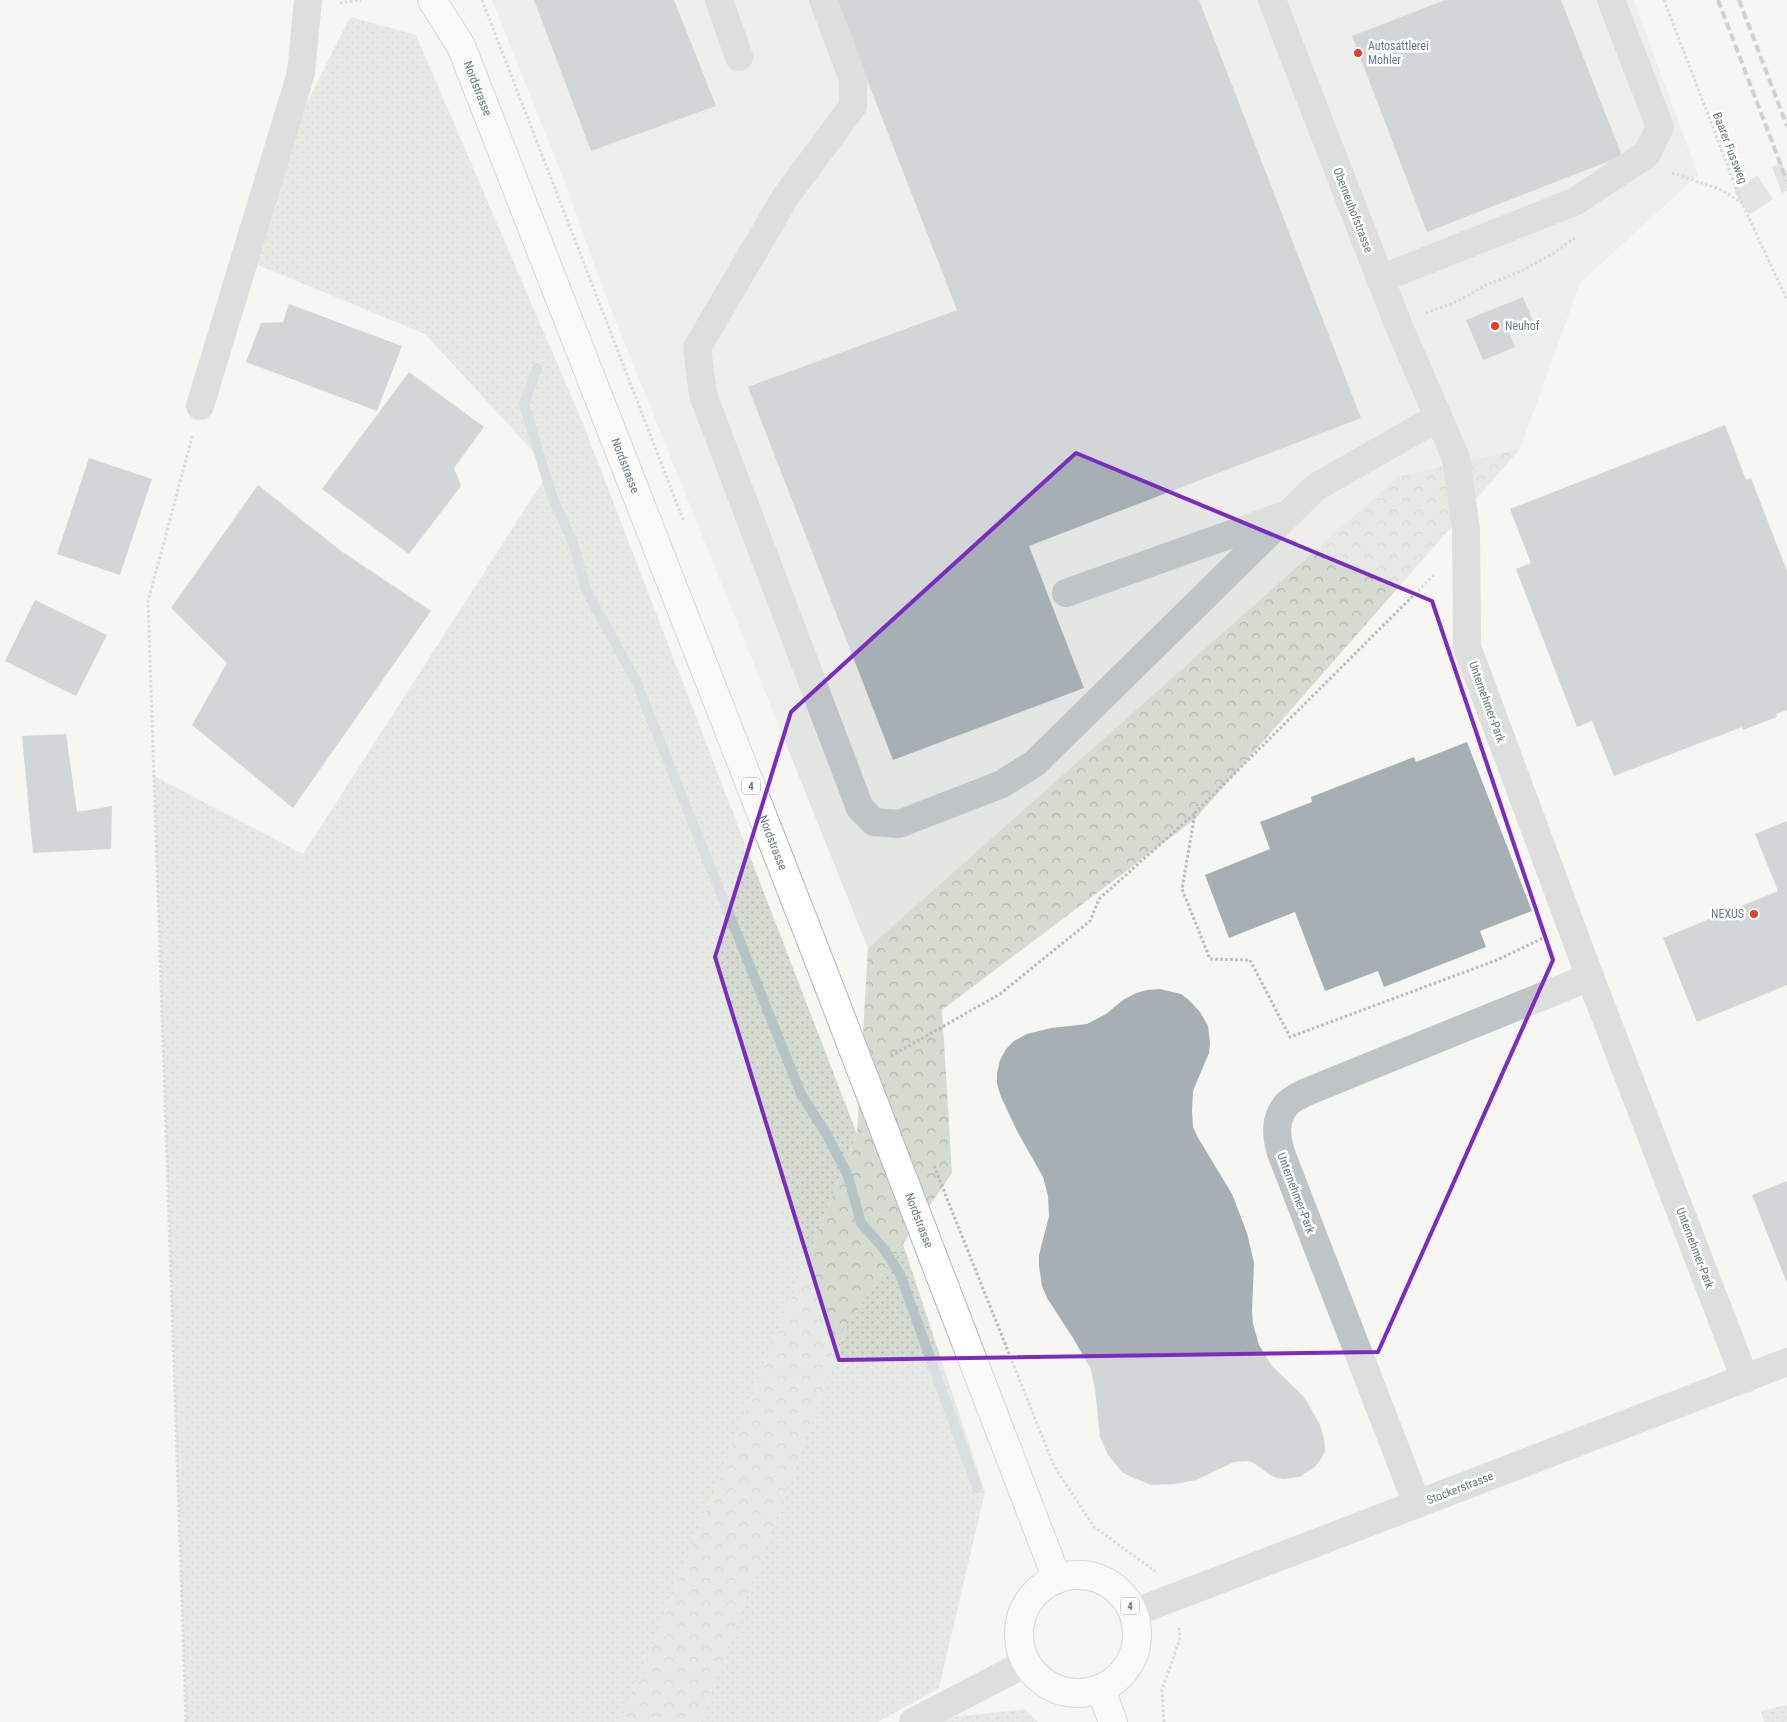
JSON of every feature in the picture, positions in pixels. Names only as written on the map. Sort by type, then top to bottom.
[{"type":"main road","name":"Nordstrasse","points":[[432,0],[461,46],[824,972],[1057,1579]]},
{"type":"main road","name":"4","points":[[1078,1575],[1098,1578],[1116,1588],[1130,1604],[1133,1613],[1137,1622],[1137,1643],[1131,1662],[1118,1679],[1101,1690],[1084,1694],[1067,1693],[1050,1687],[1037,1677],[1026,1663],[1020,1644],[1020,1624],[1027,1605],[1040,1589],[1057,1579],[1078,1575]]},
{"type":"main road","points":[[1101,1690],[1113,1722]]},
{"type":"street","points":[[200,406],[301,73],[308,0]]},
{"type":"street","points":[[719,0],[739,57]]},
{"type":"street","points":[[823,0],[853,79],[853,106],[786,196],[697,348],[703,395],[860,808],[874,822],[899,824],[1002,784],[1035,762],[1316,487],[1437,418]]},
{"type":"street","name":"Oberneuhofstrasse","points":[[1273,0],[1380,279],[1437,418]]},
{"type":"street","points":[[1380,279],[1574,202],[1647,154],[1660,127],[1611,0]]},
{"type":"street","name":"Unternehmer-Park","points":[[1437,418],[1456,458],[1466,528],[1467,647],[1570,925],[1745,1379]]},
{"type":"street","points":[[1066,593],[1290,513]]},
{"type":"street","name":"Unternehmer-Park","points":[[1417,1504],[1281,1153],[1276,1136],[1277,1123],[1287,1103],[1304,1093],[1590,977]]},
{"type":"street","name":"Stockerstrasse","points":[[1133,1613],[1787,1362]]},
{"type":"street","points":[[913,1722],[1026,1663]]},
{"type":"path","points":[[482,0],[687,530]]},
{"type":"path","name":"Baarer Fussweg","points":[[1664,0],[1742,203],[1787,300]]},
{"type":"path","points":[[1670,172],[1722,190],[1742,203]]},
{"type":"path","points":[[1398,324],[1460,300],[1486,286],[1519,272],[1554,253],[1577,237]]},
{"type":"path","points":[[186,1722],[148,601],[200,406]]},
{"type":"path","points":[[891,1056],[1000,994],[1090,921],[1100,899],[1195,813],[1466,542]]},
{"type":"path","points":[[1195,813],[1182,889],[1210,960],[1250,960],[1290,1037],[1497,960],[1570,925]]},
{"type":"path","points":[[888,1047],[895,1065]]},
{"type":"path","points":[[932,1160],[1054,1466],[1094,1526],[1155,1570],[1173,1597],[1180,1638],[1162,1690],[1164,1722]]},
{"type":"highlighted area","points":[[1076,453],[1432,601],[1553,960],[1378,1352],[839,1360],[715,957],[791,712]]},
{"type":"shaded area","points":[[492,0],[1634,0],[1698,175],[1580,283],[1520,449],[1399,476],[868,948],[603,289],[565,183]]},
{"type":"green space","points":[[350,17],[416,35],[582,421],[857,1134],[622,1722],[186,1722],[154,776],[303,854],[550,470],[425,334],[231,254]]},
{"type":"green space","points":[[1520,449],[1195,819],[942,1010],[952,1173],[848,1324],[700,1722],[622,1722],[857,1134],[868,948],[1399,476]]},
{"type":"green space","points":[[903,1244],[985,1492],[939,1688],[878,1722],[700,1722],[848,1324]]},
{"type":"green space","points":[[1787,1705],[1787,1722],[1764,1722],[1761,1711]]},
{"type":"green space","points":[[1025,1709],[1038,1722],[930,1722],[935,1719]]},
{"type":"building","points":[[534,0],[674,0],[716,106],[591,151]]},
{"type":"building","points":[[836,0],[1199,0],[1361,418],[1029,546],[1084,688],[893,760],[748,387],[957,310]]},
{"type":"building","points":[[1445,0],[1561,0],[1622,156],[1427,232],[1352,36]]},
{"type":"building","name":"Neuhof","points":[[1523,297],[1533,321],[1509,331],[1515,347],[1483,360],[1466,320]]},
{"type":"building","points":[[289,304],[402,346],[377,411],[246,362],[261,323],[283,322]]},
{"type":"building","points":[[409,372],[484,427],[454,468],[461,486],[409,554],[322,489]]},
{"type":"building","points":[[1725,425],[1746,480],[1751,478],[1787,571],[1787,710],[1776,714],[1777,717],[1743,730],[1742,727],[1614,776],[1592,721],[1577,727],[1516,569],[1531,563],[1510,509]]},
{"type":"building","points":[[89,458],[152,479],[120,575],[57,554]]},
{"type":"building","points":[[258,485],[341,551],[431,611],[293,808],[192,725],[227,663],[171,608]]},
{"type":"building","points":[[35,600],[107,635],[76,696],[5,661]]},
{"type":"building","points":[[66,734],[77,812],[112,806],[111,849],[33,853],[22,736]]},
{"type":"building","points":[[1467,742],[1532,911],[1480,931],[1486,947],[1384,987],[1378,971],[1325,991],[1295,912],[1229,938],[1205,875],[1270,849],[1260,822],[1312,802],[1311,797],[1414,757],[1416,762]]},
{"type":"building","name":"NEXUS","points":[[1787,821],[1787,985],[1697,1022],[1663,938],[1778,891],[1755,834]]},
{"type":"building","points":[[1160,989],[1181,994],[1189,1000],[1200,1012],[1208,1026],[1209,1053],[1193,1091],[1193,1127],[1232,1194],[1247,1233],[1254,1263],[1252,1311],[1253,1324],[1259,1345],[1272,1366],[1304,1397],[1320,1425],[1324,1438],[1325,1451],[1320,1460],[1315,1467],[1299,1477],[1277,1478],[1248,1461],[1234,1462],[1196,1480],[1175,1484],[1152,1485],[1122,1472],[1108,1455],[1100,1437],[1091,1369],[1047,1298],[1042,1286],[1039,1255],[1049,1216],[1048,1196],[1043,1177],[1017,1131],[1001,1097],[997,1084],[1000,1060],[1006,1049],[1014,1041],[1027,1034],[1051,1028],[1087,1024],[1106,1014],[1123,1000],[1136,993]]},
{"type":"building","points":[[1787,1181],[1787,1283],[1752,1195]]},
{"type":"waterway","points":[[537,368],[524,404],[553,499],[573,542],[586,590],[636,681],[801,1094],[827,1135],[848,1176],[861,1223],[884,1249],[900,1274],[977,1488]]},
{"type":"tunnel","points":[[1742,203],[1774,181],[1787,176]]},
{"type":"railway","points":[[1718,0],[1787,181]]},
{"type":"railway","points":[[1739,0],[1787,126]]},
{"type":"place","name":"Autosattlerei Mohler","points":[[1358,53]]},
{"type":"place","name":"Neuhof","points":[[1495,326]]},
{"type":"place","name":"NEXUS","points":[[1754,914]]}]
